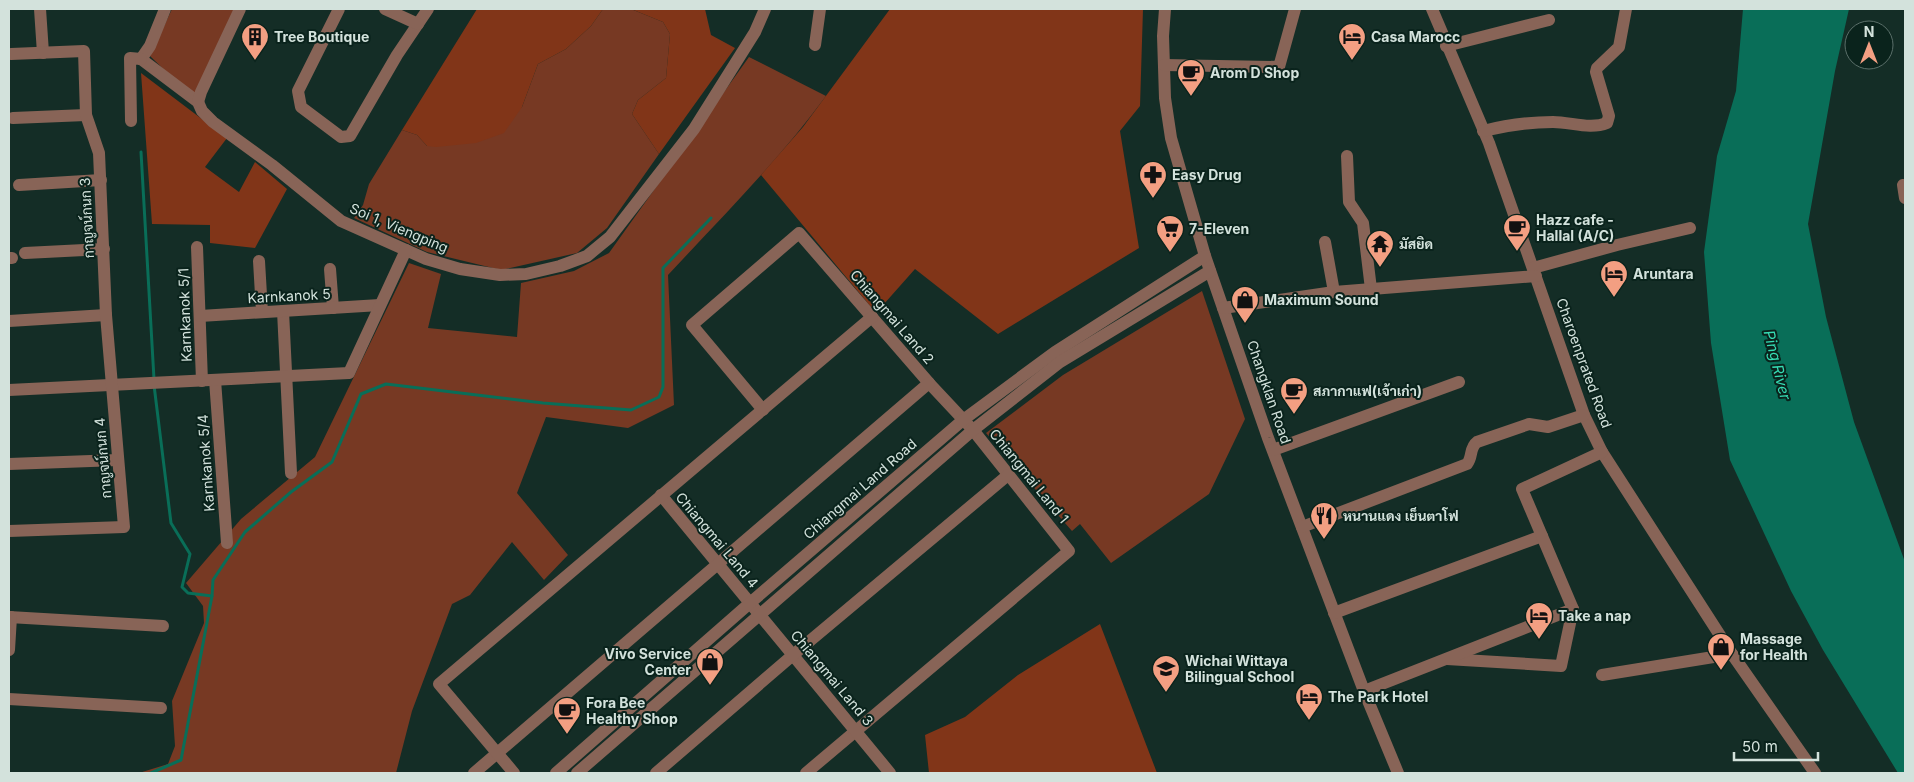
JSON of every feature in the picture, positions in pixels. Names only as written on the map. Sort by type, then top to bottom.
[{"type":"street","points":[[11,54],[43,53],[40,9]]},
{"type":"street","points":[[131,121],[130,58],[141,59],[150,46],[165,9]]},
{"type":"street","points":[[198,102],[200,92],[240,9]]},
{"type":"street","points":[[338,9],[298,91],[301,107],[341,137],[350,136],[397,55],[428,9]]},
{"type":"street","points":[[385,9],[418,24]]},
{"type":"street","name":"Soi 1, Viengping","points":[[141,59],[198,102],[202,111],[213,122],[272,165],[341,221],[426,259],[460,269],[500,275],[526,274],[560,266],[587,256],[610,236],[694,129],[755,32],[765,9]]},
{"type":"street","points":[[815,45],[820,9]]},
{"type":"street","name":"Changklan Road","points":[[1164,9],[1165,98],[1171,138],[1205,256],[1272,450],[1364,691],[1398,773]]},
{"type":"street","points":[[1164,65],[1279,67],[1295,9]]},
{"type":"street","name":"Charoenprated Road","points":[[1432,9],[1483,130],[1584,415],[1602,452],[1732,654],[1815,773]]},
{"type":"street","points":[[1483,130],[1519,123],[1555,122],[1597,127],[1607,123],[1609,116],[1596,72],[1597,68],[1619,47],[1626,9]]},
{"type":"street","points":[[1446,46],[1549,20]]},
{"type":"street","name":"กาญจน์กนก 3","points":[[43,53],[84,51],[86,115],[99,153],[106,315],[112,385]]},
{"type":"street","points":[[13,118],[86,115]]},
{"type":"street","points":[[1346,156],[1349,202],[1363,223],[1370,289]]},
{"type":"street","points":[[19,185],[101,180]]},
{"type":"street","points":[[1903,185],[1905,198]]},
{"type":"street","points":[[1223,308],[1334,292],[1534,272],[1617,244],[1690,228]]},
{"type":"street","name":"Chiangmai Land 2","points":[[762,410],[692,325],[799,233],[963,420]]},
{"type":"street","points":[[1325,242],[1334,292]]},
{"type":"street","name":"Karnkanok 5/1","points":[[197,247],[200,316],[209,381]]},
{"type":"street","points":[[25,253],[104,249]]},
{"type":"street","points":[[9,390],[349,373],[406,250]]},
{"type":"street","name":"Chiangmai Land Road","points":[[556,773],[963,420],[1055,352],[1205,256]]},
{"type":"street","points":[[259,261],[262,312]]},
{"type":"street","points":[[330,269],[333,308]]},
{"type":"street","points":[[577,773],[973,430],[1060,362],[1210,271]]},
{"type":"street","name":"Karnkanok 5","points":[[200,316],[380,305]]},
{"type":"street","points":[[283,311],[291,473]]},
{"type":"street","points":[[9,322],[106,315]]},
{"type":"street","points":[[514,773],[439,684],[872,317]]},
{"type":"street","name":"Karnkanok 5/4","points":[[209,381],[227,543]]},
{"type":"street","points":[[1272,450],[1459,382]]},
{"type":"street","points":[[474,773],[929,383]]},
{"type":"street","name":"กาญจน์กนก 4","points":[[9,531],[124,527],[112,385]]},
{"type":"street","points":[[1302,527],[1467,464],[1470,460],[1472,447],[1477,442],[1530,424],[1545,427],[1584,415]]},
{"type":"street","name":"Chiangmai Land 1","points":[[856,731],[1069,551],[963,420]]},
{"type":"street","points":[[1447,659],[1562,666],[1573,609],[1522,489],[1602,452]]},
{"type":"street","points":[[9,464],[118,460]]},
{"type":"street","points":[[656,773],[793,655],[1008,475]]},
{"type":"street","name":"Chiangmai Land 4","points":[[661,495],[750,603]]},
{"type":"street","points":[[1334,613],[1542,536]]},
{"type":"street","name":"Chiangmai Land 3","points":[[750,603],[890,773]]},
{"type":"street","points":[[1364,691],[1573,609]]},
{"type":"street","points":[[9,650],[10,617],[163,626]]},
{"type":"street","points":[[1602,675],[1732,654]]},
{"type":"street","points":[[9,699],[161,708]]},
{"type":"street","points":[[806,773],[856,731]]},
{"type":"shaded area","points":[[172,9],[235,9],[195,93],[186,91],[150,56]]},
{"type":"shaded area","points":[[477,9],[603,9],[591,26],[566,49],[538,64],[522,107],[504,133],[476,143],[436,147],[427,146],[417,135],[402,130]]},
{"type":"shaded area","points":[[603,9],[631,9],[663,22],[670,34],[666,78],[638,100],[632,114],[659,154],[607,228],[577,253],[501,270],[427,252],[354,218],[363,205],[369,184],[402,130],[417,135],[427,146],[522,107],[538,64],[566,49],[591,26]]},
{"type":"shaded area","points":[[631,9],[705,9],[711,35],[735,48],[659,154],[632,114],[638,100],[666,78],[670,34],[663,22]]},
{"type":"shaded area","points":[[890,9],[1143,9],[1140,106],[1120,131],[1139,248],[998,334],[915,269],[876,313],[761,175],[803,127]]},
{"type":"shaded area","points":[[749,57],[826,96],[770,165],[668,275],[674,405],[628,428],[546,417],[517,493],[568,555],[544,580],[512,542],[470,595],[452,604],[412,711],[396,773],[139,773],[168,764],[175,746],[172,701],[204,623],[203,606],[186,583],[241,519],[315,457],[409,263],[441,274],[428,328],[517,337],[521,283],[574,271],[609,253]]},
{"type":"shaded area","points":[[141,73],[227,138],[205,167],[239,192],[255,162],[287,189],[255,248],[210,243],[210,225],[152,224]]},
{"type":"shaded area","points":[[1202,291],[1245,419],[1209,494],[1111,563],[1080,524],[1072,531],[986,433],[1063,375]]},
{"type":"shaded area","points":[[1100,624],[1157,773],[929,773],[925,735],[965,717],[1018,675]]},
{"type":"water","name":"Ping River","points":[[1743,9],[1849,9],[1847,20],[1844,20],[1844,31],[1835,71],[1808,224],[1826,317],[1854,422],[1905,562],[1905,773],[1898,773],[1823,650],[1791,591],[1730,460],[1711,343],[1704,252],[1717,156],[1736,91]]},
{"type":"waterway","points":[[141,152],[154,379]]},
{"type":"waterway","points":[[151,773],[181,760],[212,596],[213,580],[245,532],[291,492],[332,462],[361,394],[386,384],[543,403],[631,410],[659,397],[663,387],[663,268],[711,218]]},
{"type":"waterway","points":[[154,385],[171,523],[190,554],[182,587],[188,593],[212,596]]},
{"type":"place","name":"Tree Boutique","points":[[255,61]]},
{"type":"place","name":"Casa Marocc","points":[[1352,61]]},
{"type":"place","name":"Arom D Shop","points":[[1191,97]]},
{"type":"place","name":"Easy Drug","points":[[1153,199]]},
{"type":"place","name":"Hazz cafe - Hallal (A/C)","points":[[1517,252]]},
{"type":"place","name":"7-Eleven","points":[[1170,253]]},
{"type":"place","name":"มัสยิด","points":[[1380,268]]},
{"type":"place","name":"Aruntara","points":[[1614,298]]},
{"type":"place","name":"Maximum Sound","points":[[1245,324]]},
{"type":"place","name":"สภากาแฟ(เจ้าเก่า)","points":[[1294,415]]},
{"type":"place","name":"หนานแดง เย็นตาโฟ","points":[[1324,540]]},
{"type":"place","name":"Take a nap","points":[[1539,640]]},
{"type":"place","name":"Massage for Health","points":[[1721,671]]},
{"type":"place","name":"Vivo Service Center","points":[[710,686]]},
{"type":"place","name":"Wichai Wittaya Bilingual School","points":[[1166,693]]},
{"type":"place","name":"The Park Hotel","points":[[1309,721]]},
{"type":"place","name":"Fora Bee Healthy Shop","points":[[567,735]]}]
